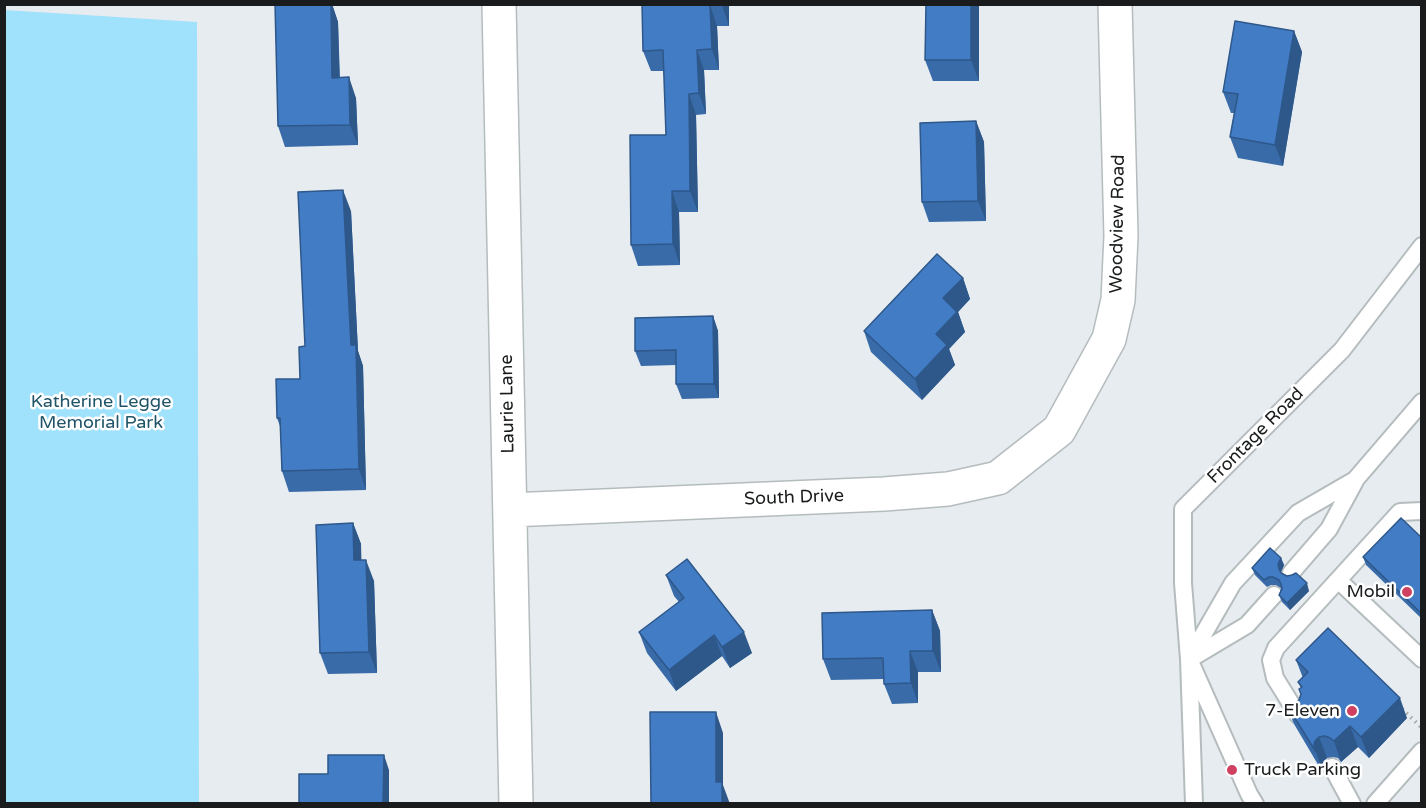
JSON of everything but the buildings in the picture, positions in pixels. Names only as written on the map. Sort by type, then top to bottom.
[{"type":"street","name":"Laurie Lane","points":[[499,4],[516,804]]},
{"type":"street","name":"Woodview Road","points":[[1059,430],[1109,339],[1118,300],[1121,236],[1115,4]]},
{"type":"street","name":"South Drive","points":[[510,510],[873,495],[948,489],[998,478],[1059,430]]},
{"type":"lane","name":"Frontage Road","points":[[1194,804],[1189,659],[1183,583],[1183,509],[1342,350],[1422,246]]},
{"type":"lane","points":[[1291,573],[1329,529],[1355,480],[1422,402]]},
{"type":"lane","points":[[1189,659],[1233,583],[1298,513],[1355,480]]},
{"type":"lane","points":[[1298,715],[1275,678],[1271,660],[1276,648],[1400,512],[1422,511]]},
{"type":"lane","points":[[1338,580],[1422,659]]},
{"type":"lane","points":[[1189,659],[1247,625],[1274,595]]},
{"type":"lane","points":[[1189,659],[1255,804]]},
{"type":"lane","points":[[1375,804],[1422,751]]},
{"type":"lane","points":[[1332,767],[1352,804]]},
{"type":"path","points":[[1395,702],[1422,727]]},
{"type":"green space","name":"Katherine Legge Memorial Park","points":[[5,10],[197,22],[199,803],[5,803]]},
{"type":"place","name":"Mobil","points":[[1407,592]]},
{"type":"place","name":"7-Eleven","points":[[1352,711]]},
{"type":"place","name":"Truck Parking","points":[[1232,770]]}]
